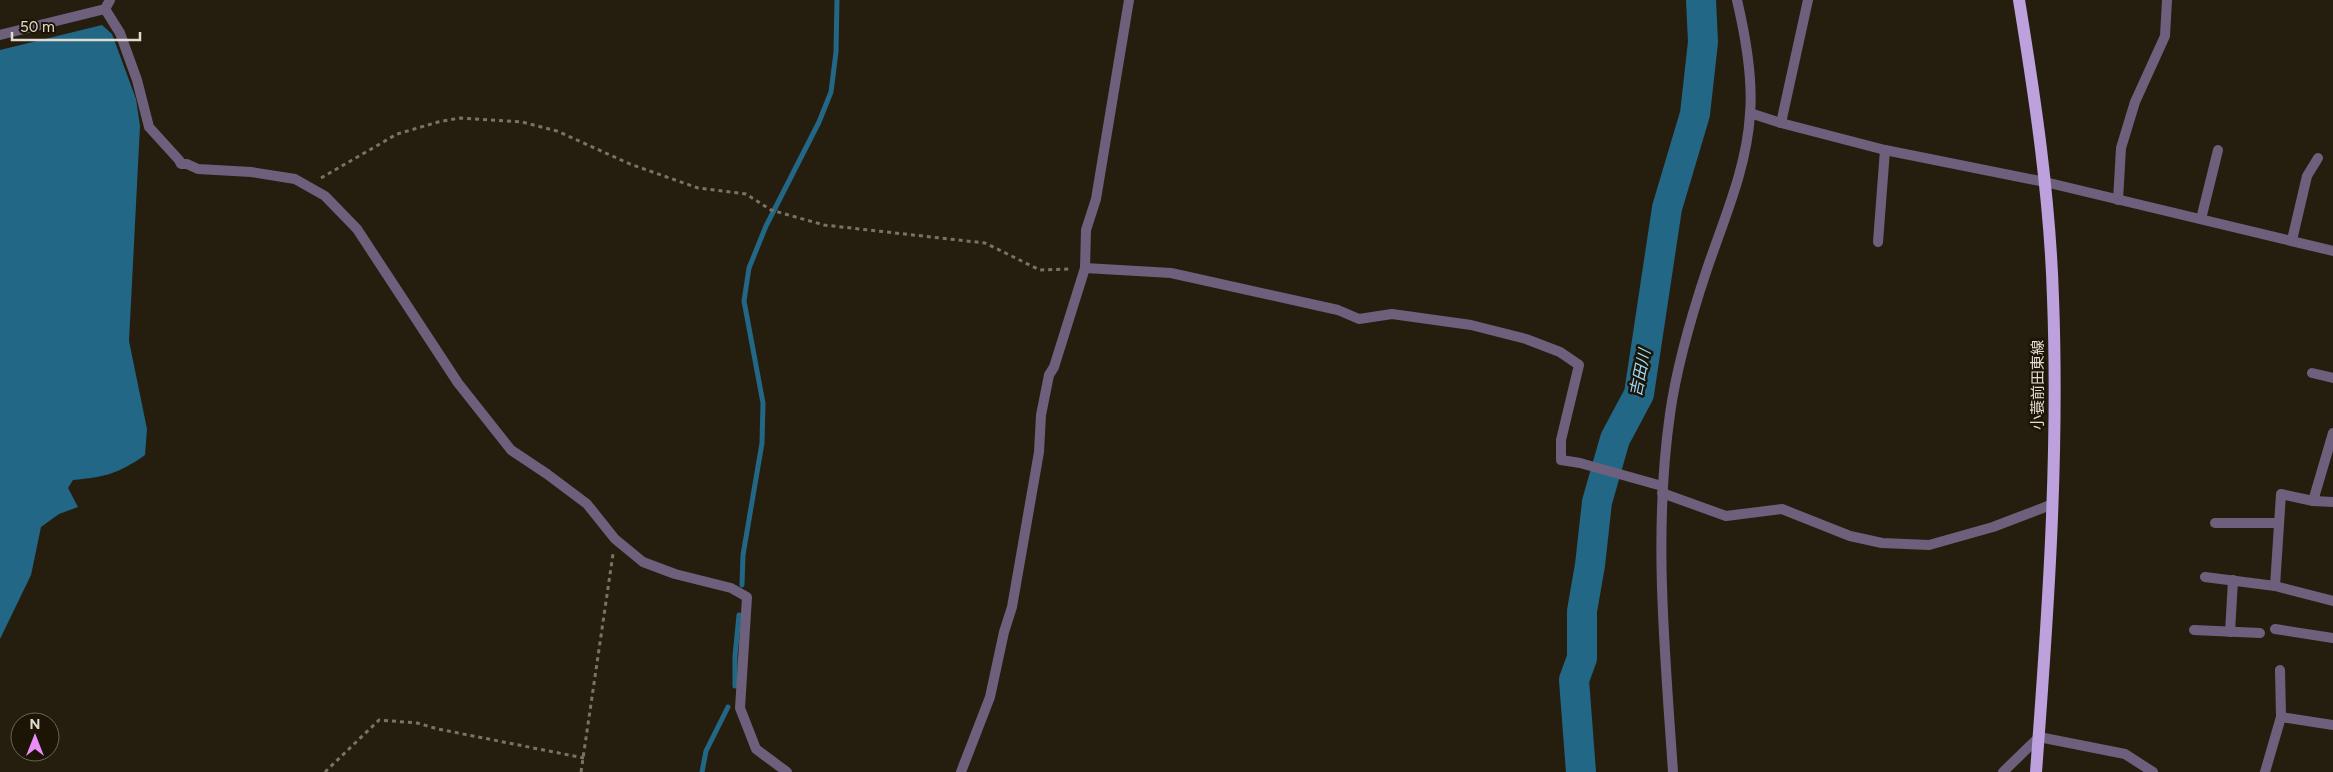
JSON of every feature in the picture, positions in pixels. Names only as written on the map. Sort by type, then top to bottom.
[{"type":"main road","name":"小蓑前田東線","points":[[2019,0],[2045,182],[2053,298],[2052,504],[2036,772]]},
{"type":"street","points":[[961,772],[990,697],[1004,632],[1012,607],[1039,452],[1041,415],[1049,375],[1054,367],[1086,268],[1086,230],[1096,199],[1129,0]]},
{"type":"street","points":[[1673,772],[1660,575],[1662,490],[1670,414],[1681,349],[1730,205],[1746,143],[1750,113],[1747,61],[1738,0]]},
{"type":"street","points":[[1781,124],[1808,0]]},
{"type":"street","points":[[2118,200],[2121,148],[2135,102],[2166,36],[2166,0]]},
{"type":"street","points":[[0,35],[108,5],[137,80],[149,127],[181,164],[187,164],[198,169],[251,172],[295,179],[325,196],[357,229],[458,383],[510,450],[547,474],[587,504],[615,539],[643,562],[675,574],[731,588],[747,597],[740,708],[756,750],[788,772]]},
{"type":"street","points":[[1750,113],[1781,124],[1885,150],[2045,182],[2333,251]]},
{"type":"street","points":[[1878,242],[1885,150]]},
{"type":"street","points":[[2202,219],[2218,150]]},
{"type":"street","points":[[2292,240],[2307,176],[2318,158]]},
{"type":"street","points":[[1086,268],[1171,273],[1338,310],[1359,319],[1392,314],[1471,325],[1526,340],[1560,352],[1579,365],[1561,440],[1561,460],[1580,462],[1636,478],[1726,516],[1782,509],[1850,536],[1882,543],[1929,545],[1993,527],[2052,504]]},
{"type":"street","points":[[2312,373],[2333,378]]},
{"type":"street","points":[[2312,501],[2331,448],[2333,433]]},
{"type":"street","points":[[2275,586],[2281,494],[2312,501],[2333,502]]},
{"type":"street","points":[[2215,523],[2279,523]]},
{"type":"street","points":[[2205,576],[2275,586],[2333,601]]},
{"type":"street","points":[[2230,632],[2233,580]]},
{"type":"street","points":[[2275,629],[2333,638]]},
{"type":"street","points":[[2194,630],[2260,633]]},
{"type":"street","points":[[2265,772],[2281,717],[2280,670]]},
{"type":"street","points":[[2281,717],[2333,725]]},
{"type":"street","points":[[2003,772],[2039,737],[2125,754],[2153,772]]},
{"type":"path","points":[[308,186],[397,134],[438,122],[460,118],[490,118],[522,122],[557,131],[630,164],[698,188],[746,194],[770,210],[824,225],[985,243],[1040,270],[1086,268]]},
{"type":"path","points":[[581,772],[615,539]]},
{"type":"path","points":[[325,772],[379,720],[417,723],[438,729],[584,758]]},
{"type":"water","points":[[102,25],[112,34],[136,99],[140,126],[129,341],[147,429],[145,455],[127,467],[111,474],[73,480],[68,488],[78,507],[59,514],[41,527],[31,575],[0,639],[0,50]]},
{"type":"waterway","points":[[742,585],[743,555],[762,443],[763,403],[744,301],[749,268],[766,226],[819,122],[831,92],[836,52],[837,0]]},
{"type":"waterway","name":"吉田川","points":[[1581,772],[1574,680],[1582,658],[1582,611],[1590,565],[1597,502],[1615,439],[1639,394],[1667,208],[1695,114],[1703,42],[1701,0]]},
{"type":"waterway","points":[[735,686],[735,656],[739,615]]},
{"type":"waterway","points":[[702,772],[706,751],[728,707]]}]
